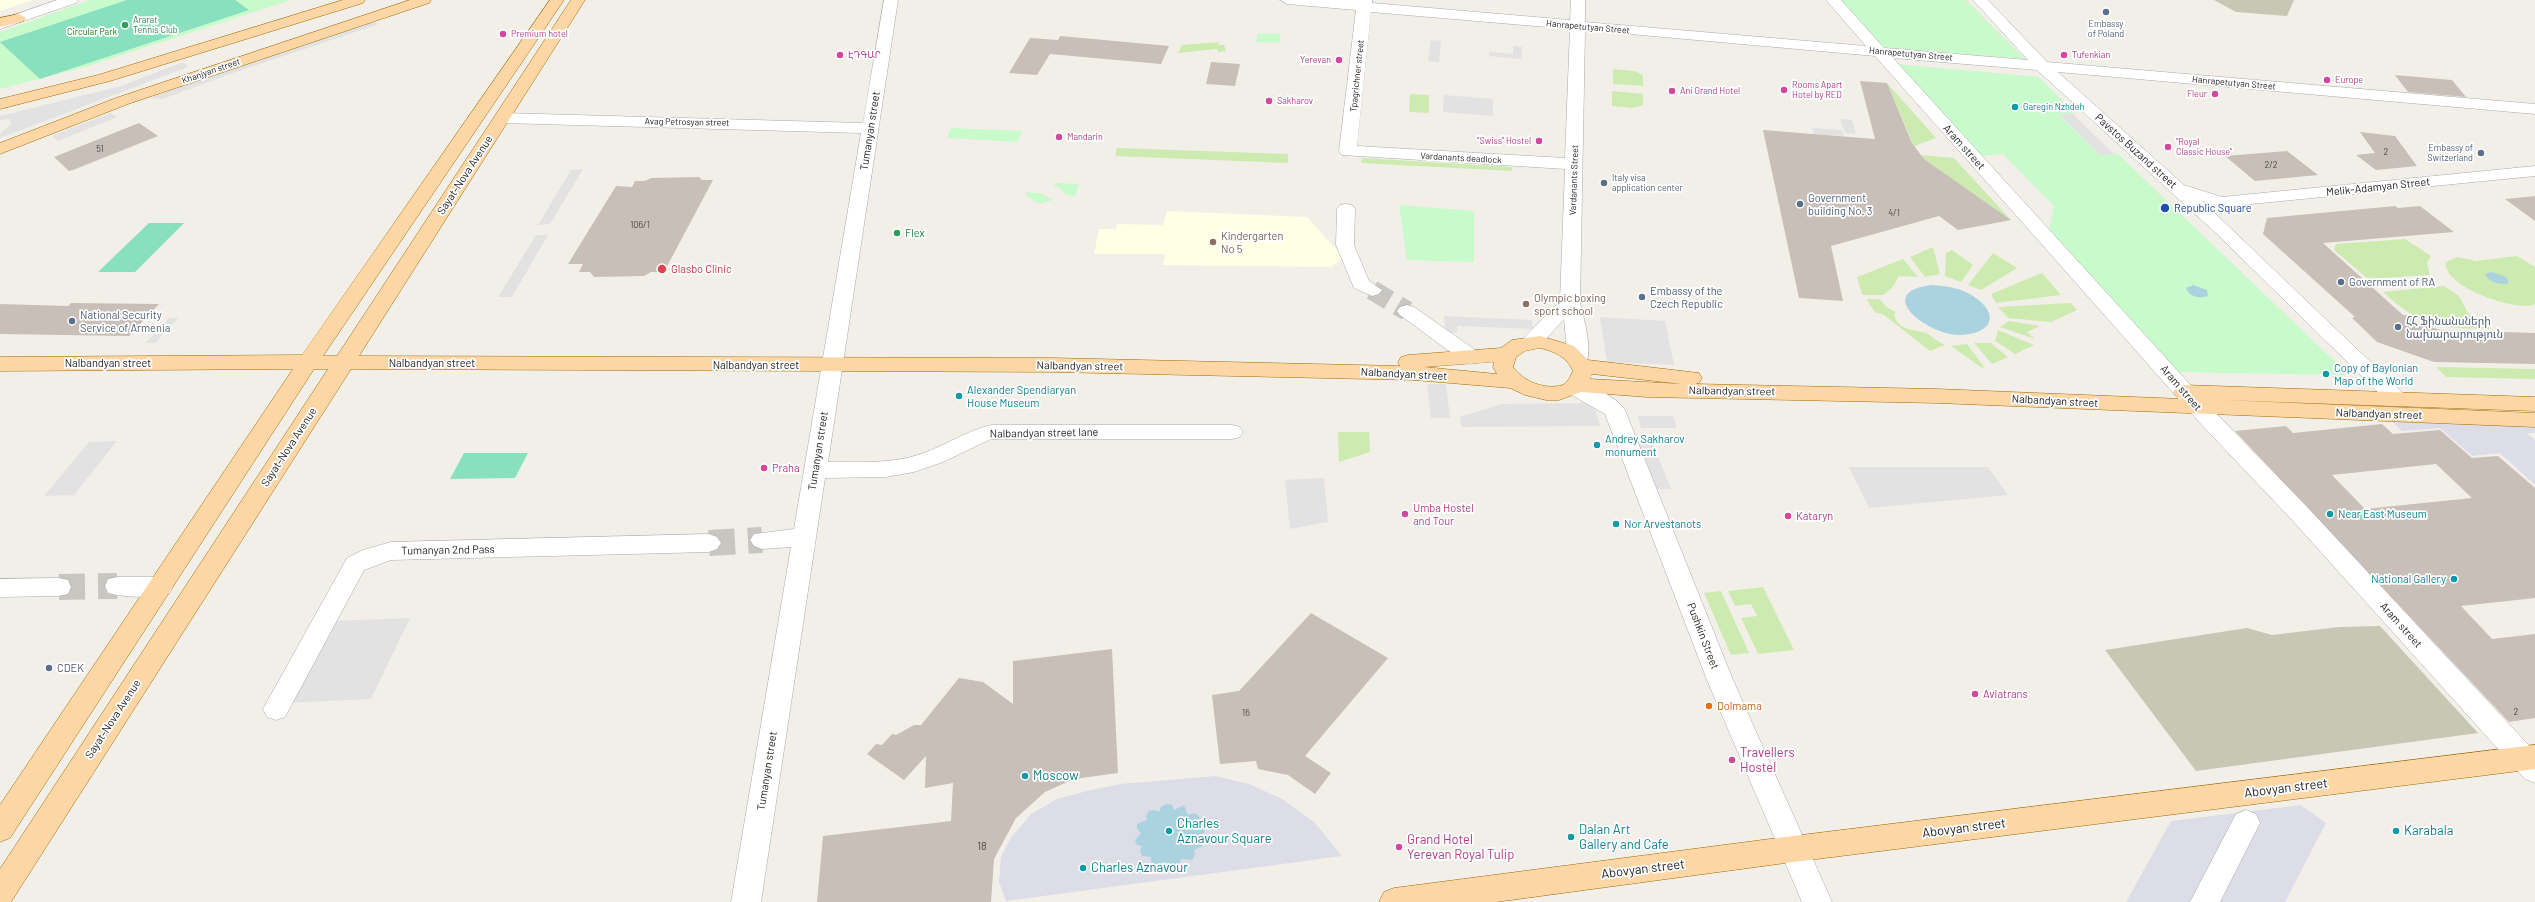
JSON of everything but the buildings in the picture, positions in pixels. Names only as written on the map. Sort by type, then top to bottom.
[{"type":"main road","points":[[0,104],[104,78],[358,0]]},
{"type":"main road","name":"Khanjyan street","points":[[0,142],[205,66],[408,0]]},
{"type":"main road","name":"Khanjyan street","points":[[0,149],[130,99],[424,0]]},
{"type":"main road","name":"Sayat-Nova Avenue","points":[[0,829],[311,359],[557,0]]},
{"type":"main road","name":"Sayat-Nova Avenue","points":[[0,894],[578,0]]},
{"type":"main road","points":[[0,24],[19,18]]},
{"type":"main road","points":[[1540,342],[1558,346],[1577,374],[1557,393],[1542,393],[1527,390],[1512,381],[1503,367],[1506,354],[1512,349],[1529,343],[1540,342]]},
{"type":"main road","name":"Nalbandyan street","points":[[0,352],[311,359]]},
{"type":"main road","name":"Nalbandyan street","points":[[833,361],[1055,356],[1413,362],[1506,354]]},
{"type":"main road","name":"Nalbandyan street","points":[[0,364],[311,359],[833,361],[1398,372],[1490,381],[1512,381]]},
{"type":"main road","name":"Nalbandyan street","points":[[1577,374],[1647,390],[2191,400],[2397,399],[2535,404]]},
{"type":"main road","name":"Nalbandyan street","points":[[2191,400],[2535,420]]},
{"type":"main road","name":"Abovyan street","points":[[1394,902],[1793,849],[2531,762]]},
{"type":"street","points":[[19,18],[71,0]]},
{"type":"street","name":"Tumanyan street","points":[[746,902],[891,0]]},
{"type":"street","name":"Hanrapetutyan Street","points":[[1287,0],[1365,4],[1578,26],[2535,109]]},
{"type":"street","name":"Vardanants Street","points":[[1577,374],[1577,333],[1570,302],[1578,0]]},
{"type":"street","name":"Aram street","points":[[1833,0],[2191,400],[2301,515],[2531,762]]},
{"type":"street","name":"Pavstos Buzand street","points":[[1980,0],[2043,66],[2230,237],[2362,363],[2397,399]]},
{"type":"street","name":"Tpagrichner street","points":[[1348,151],[1365,4]]},
{"type":"street","name":"Avag Petrosyan street","points":[[503,118],[870,128]]},
{"type":"street","name":"Vardanants deadlock","points":[[1348,151],[1574,164]]},
{"type":"street","name":"Melik-Adamyan Street","points":[[2170,183],[2194,194],[2221,202],[2535,171]]},
{"type":"street","points":[[2221,202],[2218,209],[2230,237]]},
{"type":"street","points":[[1346,210],[1345,245],[1361,284],[1372,290]]},
{"type":"street","points":[[1529,343],[1570,302]]},
{"type":"street","points":[[1407,311],[1472,357]]},
{"type":"street","name":"Pushkin Street","points":[[1577,374],[1596,398],[1614,410],[1720,680],[1817,902]]},
{"type":"street","name":"Nalbandyan street lane","points":[[815,470],[904,466],[927,460],[972,436],[991,432],[1232,432]]},
{"type":"street","points":[[762,540],[804,537]]},
{"type":"street","name":"Tumanyan 2nd Pass","points":[[276,709],[354,564],[371,556],[391,551],[709,543]]},
{"type":"street","points":[[117,586],[161,586]]},
{"type":"street","points":[[0,588],[59,587]]},
{"type":"street","points":[[2205,902],[2246,823]]},
{"type":"shaded area","points":[[0,0],[33,0],[0,11]]},
{"type":"shaded area","points":[[2214,0],[2294,0],[2287,16],[2236,12]]},
{"type":"shaded area","points":[[372,22],[379,24],[230,74],[163,99],[151,98],[216,73]]},
{"type":"shaded area","points":[[1431,40],[1441,41],[1439,62],[1428,61]]},
{"type":"shaded area","points":[[1513,46],[1522,47],[1521,59],[1489,56],[1489,52],[1513,54]]},
{"type":"shaded area","points":[[183,62],[188,67],[0,138],[0,134],[11,124],[10,119],[0,120],[0,116],[121,86]]},
{"type":"shaded area","points":[[1444,95],[1493,99],[1493,116],[1443,112]]},
{"type":"shaded area","points":[[110,113],[117,117],[58,141],[52,136]]},
{"type":"shaded area","points":[[2072,113],[2114,154],[2100,155],[2059,114]]},
{"type":"shaded area","points":[[1840,119],[1852,120],[1856,134],[1845,133]]},
{"type":"shaded area","points":[[1812,128],[1842,130],[1844,136],[1814,134]]},
{"type":"shaded area","points":[[583,169],[550,224],[538,225],[571,170]]},
{"type":"shaded area","name":"Kindergarten No 5","points":[[1167,211],[1307,217],[1344,258],[1331,267],[1163,265],[1165,254],[1094,254],[1099,229],[1116,229],[1117,224],[1163,225]]},
{"type":"shaded area","points":[[536,235],[548,235],[512,297],[498,297]]},
{"type":"shaded area","points":[[1444,316],[1532,320],[1533,329],[1457,326],[1457,333],[1445,332]]},
{"type":"shaded area","points":[[1600,317],[1665,321],[1674,365],[1607,362]]},
{"type":"shaded area","points":[[169,318],[178,318],[155,343],[146,343]]},
{"type":"shaded area","points":[[1427,384],[1446,384],[1450,418],[1431,418]]},
{"type":"shaded area","points":[[1593,403],[1600,426],[1462,427],[1460,417],[1502,404]]},
{"type":"shaded area","points":[[1638,416],[1673,416],[1677,428],[1641,428]]},
{"type":"shaded area","points":[[2389,419],[2535,426],[2535,433],[2527,433],[2535,440],[2535,485],[2500,453],[2472,456],[2440,428],[2402,431]]},
{"type":"shaded area","points":[[117,441],[74,495],[44,496],[89,442]]},
{"type":"shaded area","points":[[1639,444],[1653,444],[1671,489],[1656,489]]},
{"type":"shaded area","points":[[1849,467],[1988,467],[2008,495],[1869,508]]},
{"type":"shaded area","points":[[1324,478],[1328,522],[1290,529],[1285,480]]},
{"type":"shaded area","points":[[410,618],[371,699],[287,703],[333,621]]},
{"type":"shaded area","points":[[2380,626],[2478,733],[2196,771],[2105,650],[2247,628],[2272,635],[2339,627]]},
{"type":"shaded area","name":"Charles Aznavour Square","points":[[1215,776],[1249,784],[1282,799],[1315,823],[1342,856],[1006,901],[999,882],[1001,857],[1010,839],[1031,814],[1057,799],[1120,784]]},
{"type":"shaded area","points":[[2301,805],[2326,823],[2285,902],[2126,902],[2171,821]]},
{"type":"green space","name":"Ararat Tennis Club","points":[[90,0],[291,0],[85,67],[0,89],[0,32]]},
{"type":"green space","name":"Ararat Tennis Club","points":[[127,0],[235,0],[249,10],[40,79],[0,42]]},
{"type":"green space","points":[[1836,0],[1966,0],[2025,59],[1878,47]]},
{"type":"green space","points":[[1258,33],[1281,34],[1279,43],[1256,42]]},
{"type":"green space","points":[[1218,42],[1219,45],[1224,45],[1226,51],[1218,52],[1217,49],[1178,53],[1182,45]]},
{"type":"green space","points":[[1896,64],[2039,77],[2075,113],[2059,115],[2100,155],[2118,154],[2349,375],[2172,372],[2049,230],[2054,206],[2003,154],[1980,156]]},
{"type":"green space","points":[[1613,69],[1634,71],[1643,75],[1643,86],[1613,84]]},
{"type":"green space","points":[[1887,83],[1936,138],[1914,146]]},
{"type":"green space","points":[[1612,91],[1643,94],[1643,105],[1634,108],[1612,106]]},
{"type":"green space","points":[[1410,94],[1429,95],[1429,113],[1409,112]]},
{"type":"green space","points":[[951,128],[1022,131],[1017,142],[947,138]]},
{"type":"green space","points":[[1117,148],[1288,154],[1288,163],[1115,156]]},
{"type":"green space","points":[[1921,155],[1954,158],[2011,220],[1924,159]]},
{"type":"green space","points":[[1362,158],[1512,167],[1512,171],[1361,163]]},
{"type":"green space","points":[[1055,183],[1079,184],[1075,196],[1066,195],[1060,188],[1054,186]]},
{"type":"green space","points":[[1026,192],[1040,193],[1053,200],[1039,204],[1027,196]]},
{"type":"green space","points":[[1399,205],[1474,211],[1474,262],[1407,260]]},
{"type":"green space","points":[[149,223],[184,223],[135,272],[98,272]]},
{"type":"green space","points":[[2405,239],[2431,256],[2427,263],[2430,275],[2368,279],[2334,250],[2336,244]]},
{"type":"green space","points":[[1933,247],[1940,274],[1925,277],[1910,257]]},
{"type":"green space","points":[[1952,250],[1973,265],[1961,282],[1945,276],[1946,253]]},
{"type":"green space","points":[[1993,253],[2017,268],[1981,290],[1968,285]]},
{"type":"green space","points":[[2517,256],[2535,267],[2535,304],[2526,306],[2513,305],[2498,301],[2467,288],[2455,280],[2448,271],[2446,262],[2457,257],[2476,261]]},
{"type":"green space","points":[[1903,259],[1918,277],[1899,276],[1892,288],[1883,295],[1862,295],[1857,277]]},
{"type":"green space","points":[[2042,273],[2061,295],[1996,303],[1991,294]]},
{"type":"green space","points":[[2444,286],[2459,296],[2468,313],[2491,329],[2445,327],[2421,320],[2397,304],[2383,292]]},
{"type":"green space","points":[[1866,299],[1880,299],[1886,307],[1896,312],[1894,315],[1896,320],[1903,327],[1926,333],[1945,345],[1930,351],[1884,315],[1875,312]]},
{"type":"green space","points":[[2071,303],[2077,310],[2051,322],[2008,318],[1998,307]]},
{"type":"green space","points":[[2009,321],[2040,326],[2027,332],[2035,339],[2000,327]]},
{"type":"green space","points":[[1998,330],[2034,345],[2015,354],[1995,341]]},
{"type":"green space","points":[[1974,343],[1991,343],[2008,357],[1992,364]]},
{"type":"green space","points":[[1967,344],[1984,367],[1982,368],[1951,346]]},
{"type":"green space","points":[[2436,367],[2535,369],[2535,379],[2446,377]]},
{"type":"green space","points":[[1338,432],[1369,432],[1370,452],[1339,462]]},
{"type":"green space","points":[[464,453],[528,453],[515,478],[450,479]]},
{"type":"green space","points":[[1763,587],[1794,650],[1758,654],[1741,618],[1757,616],[1751,604],[1735,606],[1728,591]]},
{"type":"green space","points":[[1721,591],[1749,653],[1731,655],[1704,593]]},
{"type":"water","points":[[2492,272],[2506,277],[2509,283],[2495,283],[2485,274]]},
{"type":"water","points":[[1932,285],[1958,289],[1973,296],[1988,310],[1990,316],[1989,322],[1979,331],[1971,334],[1960,335],[1947,333],[1933,328],[1921,321],[1911,313],[1906,304],[1906,296],[1915,289]]},
{"type":"water","points":[[2193,285],[2207,290],[2208,296],[2198,297],[2192,295],[2186,288]]},
{"type":"water","points":[[1166,804],[1172,805],[1174,810],[1184,805],[1188,815],[1194,813],[1199,816],[1200,820],[1197,825],[1206,828],[1204,833],[1199,837],[1203,840],[1203,846],[1194,850],[1195,855],[1192,860],[1181,859],[1179,865],[1174,868],[1165,862],[1155,865],[1151,862],[1151,857],[1142,856],[1140,851],[1142,846],[1137,845],[1135,840],[1141,833],[1137,829],[1137,824],[1147,820],[1146,816],[1149,811],[1154,810],[1159,812],[1161,807]]},
{"type":"tunnel","points":[[1372,290],[1407,311]]},
{"type":"tunnel","points":[[709,543],[762,540]]},
{"type":"tunnel","points":[[59,587],[117,586]]},
{"type":"place","name":"Embassy of Poland","points":[[2106,12]]},
{"type":"place","name":"Ararat Tennis Club","points":[[125,25]]},
{"type":"place","name":"Premium hotel","points":[[503,34]]},
{"type":"place","name":"ԷԴԳԱՐ","points":[[840,55]]},
{"type":"place","name":"Tufenkian","points":[[2064,55]]},
{"type":"place","name":"Yerevan","points":[[1339,60]]},
{"type":"place","name":"Europe","points":[[2327,80]]},
{"type":"place","name":"Rooms Apart Hotel by RED","points":[[1784,90]]},
{"type":"place","name":"Ani Grand Hotel","points":[[1672,91]]},
{"type":"place","name":"Fleur","points":[[2215,94]]},
{"type":"place","name":"Sakharov","points":[[1269,101]]},
{"type":"place","name":"Garegin Nzhdeh","points":[[2015,107]]},
{"type":"place","name":"Mandarin","points":[[1059,137]]},
{"type":"place","name":"\"Swiss\" Hostel","points":[[1539,141]]},
{"type":"place","name":"\"Royal Classic House\"","points":[[2168,147]]},
{"type":"place","name":"Embassy of Switzerland","points":[[2481,153]]},
{"type":"place","name":"Italy visa application center","points":[[1604,183]]},
{"type":"place","name":"Government building No. 3","points":[[1800,204]]},
{"type":"place","name":"Republic Square","points":[[2165,208]]},
{"type":"place","name":"Flex","points":[[897,233]]},
{"type":"place","name":"Kindergarten No 5","points":[[1213,242]]},
{"type":"place","name":"Glasbo Clinic","points":[[662,269]]},
{"type":"place","name":"Government of RA","points":[[2341,282]]},
{"type":"place","name":"Embassy of the Czech Republic","points":[[1642,297]]},
{"type":"place","name":"Olympic boxing sport school","points":[[1526,304]]},
{"type":"place","name":"National Security Service of Armenia","points":[[72,321]]},
{"type":"place","name":"ՀՀ Ֆինանսների նախարարություն","points":[[2398,327]]},
{"type":"place","name":"Copy of Baylonian Map of the World","points":[[2326,374]]},
{"type":"place","name":"Alexander Spendiaryan House Museum","points":[[959,396]]},
{"type":"place","name":"Andrey Sakharov monument","points":[[1597,445]]},
{"type":"place","name":"Praha","points":[[764,468]]},
{"type":"place","name":"Umba Hostel and Tour","points":[[1405,514]]},
{"type":"place","name":"Near East Museum","points":[[2330,514]]},
{"type":"place","name":"Kataryn","points":[[1788,516]]},
{"type":"place","name":"Nor Arvestanots","points":[[1616,524]]},
{"type":"place","name":"National Gallery","points":[[2454,579]]},
{"type":"place","name":"CDEK","points":[[49,668]]},
{"type":"place","name":"Aviatrans","points":[[1975,694]]},
{"type":"place","name":"Dolmama","points":[[1709,706]]},
{"type":"place","name":"Travellers Hostel","points":[[1732,760]]},
{"type":"place","name":"Moscow","points":[[1025,776]]},
{"type":"place","name":"Charles Aznavour Square","points":[[1169,831]]},
{"type":"place","name":"Karabala","points":[[2396,831]]},
{"type":"place","name":"Dalan Art Gallery and Cafe","points":[[1571,837]]},
{"type":"place","name":"Grand Hotel Yerevan Royal Tulip","points":[[1399,847]]},
{"type":"place","name":"Charles Aznavour","points":[[1083,868]]},
{"type":"park label","name":"Circular Park","points":[[92,32]]}]
